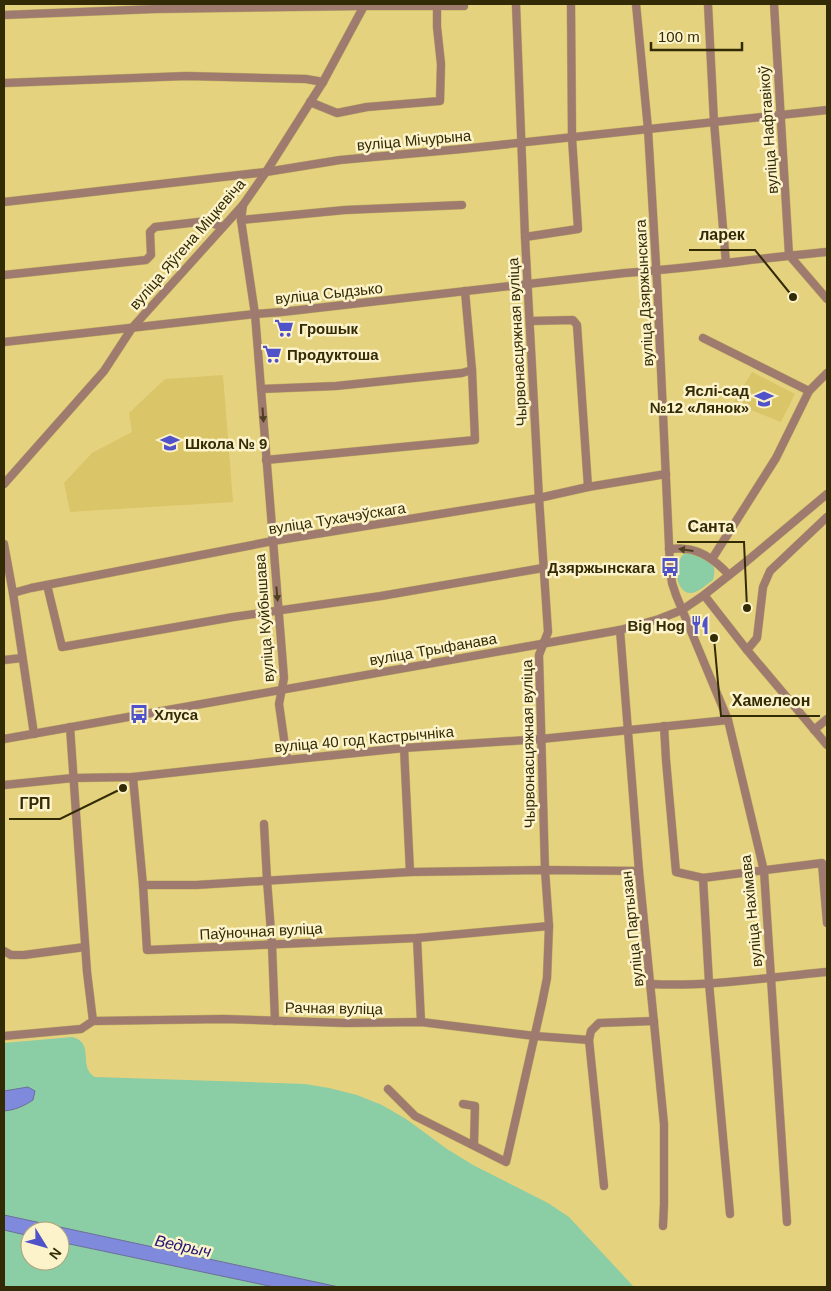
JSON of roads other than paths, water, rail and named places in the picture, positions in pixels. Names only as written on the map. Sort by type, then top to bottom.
[{"type":"street","name":"Чырвонасцяжная вуліца","points":[[388,1089],[415,1116],[506,1162],[547,978],[549,926],[545,870],[539,655],[548,632],[538,498],[516,4]]},
{"type":"street","points":[[525,237],[578,229],[572,138],[571,4]]},
{"type":"street","name":"вуліца Дзяржынскага","points":[[636,4],[648,129],[669,549],[672,583],[682,610]]},
{"type":"street","points":[[708,4],[714,122],[726,263]]},
{"type":"street","name":"вуліца Нафтавікоў","points":[[774,4],[789,255]]},
{"type":"street","points":[[4,15],[155,9],[364,5],[464,6]]},
{"type":"street","name":"вуліца Яўгена Міцкевіча","points":[[4,484],[104,372],[132,328],[243,205],[323,82],[364,5]]},
{"type":"street","points":[[310,102],[336,113],[367,107],[440,101],[441,64],[437,6]]},
{"type":"street","points":[[4,83],[186,76],[323,82]]},
{"type":"street","name":"вуліца Мічурына","points":[[4,202],[266,172],[340,160],[462,150],[827,110]]},
{"type":"street","name":"вуліца Куйбышава","points":[[243,205],[241,220],[255,314],[284,678],[279,704],[287,760]]},
{"type":"street","points":[[241,220],[345,210],[462,205]]},
{"type":"street","points":[[4,275],[146,260],[150,255],[150,232],[155,227],[207,221],[222,228]]},
{"type":"street","name":"вуліца Сыдзько","points":[[4,342],[827,252]]},
{"type":"street","points":[[789,255],[827,299]]},
{"type":"street","points":[[266,460],[475,440],[472,370],[465,292]]},
{"type":"street","points":[[530,322],[573,320],[577,325],[588,487]]},
{"type":"street","points":[[703,338],[809,391]]},
{"type":"street","points":[[261,389],[336,386],[462,373],[472,370]]},
{"type":"street","points":[[712,559],[776,458],[809,391],[827,373]]},
{"type":"street","name":"вуліца Тухачэўскага","points":[[13,594],[31,588],[273,542],[538,498],[588,487],[666,474]]},
{"type":"street","name":"вуліца Трыфанава","points":[[4,739],[620,630],[659,619],[682,610],[704,595],[827,494]]},
{"type":"street","points":[[747,650],[757,638],[762,587],[770,571],[827,517]]},
{"type":"street","points":[[4,544],[34,734]]},
{"type":"street","points":[[669,549],[686,549],[712,559],[729,575]]},
{"type":"street","points":[[47,585],[62,648],[233,617],[381,596],[544,568]]},
{"type":"street","points":[[704,595],[747,650],[827,745]]},
{"type":"street","name":"вуліца Нахімава","points":[[682,610],[728,720],[764,871],[787,1222]]},
{"type":"street","name":"вуліца Партызан","points":[[620,630],[639,871],[664,1124],[663,1226]]},
{"type":"street","points":[[4,660],[22,658]]},
{"type":"street","points":[[814,730],[827,719]]},
{"type":"street","name":"вуліца 40 год Кастрычніка","points":[[4,785],[73,778],[133,777],[404,748],[541,739],[728,720]]},
{"type":"street","points":[[664,726],[676,872],[703,878],[822,863],[827,923]]},
{"type":"street","points":[[70,727],[85,948],[93,1021]]},
{"type":"street","points":[[404,748],[410,872]]},
{"type":"street","name":"Паўночная вуліца","points":[[133,777],[147,950],[417,938],[549,926]]},
{"type":"street","points":[[264,824],[275,1021]]},
{"type":"street","points":[[143,884],[196,884],[410,872],[639,871]]},
{"type":"street","points":[[703,878],[709,983],[730,1214]]},
{"type":"street","points":[[417,938],[421,1022]]},
{"type":"street","points":[[4,950],[11,954],[24,955],[85,948]]},
{"type":"street","points":[[651,984],[709,983],[827,972]]},
{"type":"street","name":"Рачная вуліца","points":[[4,1036],[81,1029],[93,1021],[224,1019],[346,1023],[421,1022],[535,1036],[590,1040]]},
{"type":"street","points":[[604,1186],[590,1040],[591,1032],[599,1023],[654,1021]]},
{"type":"street","points":[[463,1104],[475,1106],[474,1145]]},
{"type":"water","points":[[28,1087],[35,1091],[33,1100],[12,1110],[4,1111],[4,1091]]},
{"type":"water","points":[[4,1215],[32,1221],[20,1221],[20,1234],[4,1230]]},
{"type":"water","points":[[70,1229],[339,1287],[274,1287],[70,1244]]},
{"type":"place","name":"ларек","points":[[793,297]]},
{"type":"place","name":"Грошык","points":[[284,328]]},
{"type":"place","name":"Продуктоша","points":[[272,354]]},
{"type":"place","name":"Яслі-сад №12 «Лянок»","points":[[764,399]]},
{"type":"place","name":"Школа № 9","points":[[170,443]]},
{"type":"place","name":"Дзяржынскага","points":[[670,567]]},
{"type":"place","name":"Санта","points":[[747,608]]},
{"type":"place","name":"Big Hog","points":[[700,625]]},
{"type":"place","name":"Хамелеон","points":[[714,638]]},
{"type":"place","name":"Хлуса","points":[[139,714]]},
{"type":"place","name":"ГРП","points":[[123,788]]},
{"type":"water label","name":"Ведрыч","points":[[183,1246]]}]
